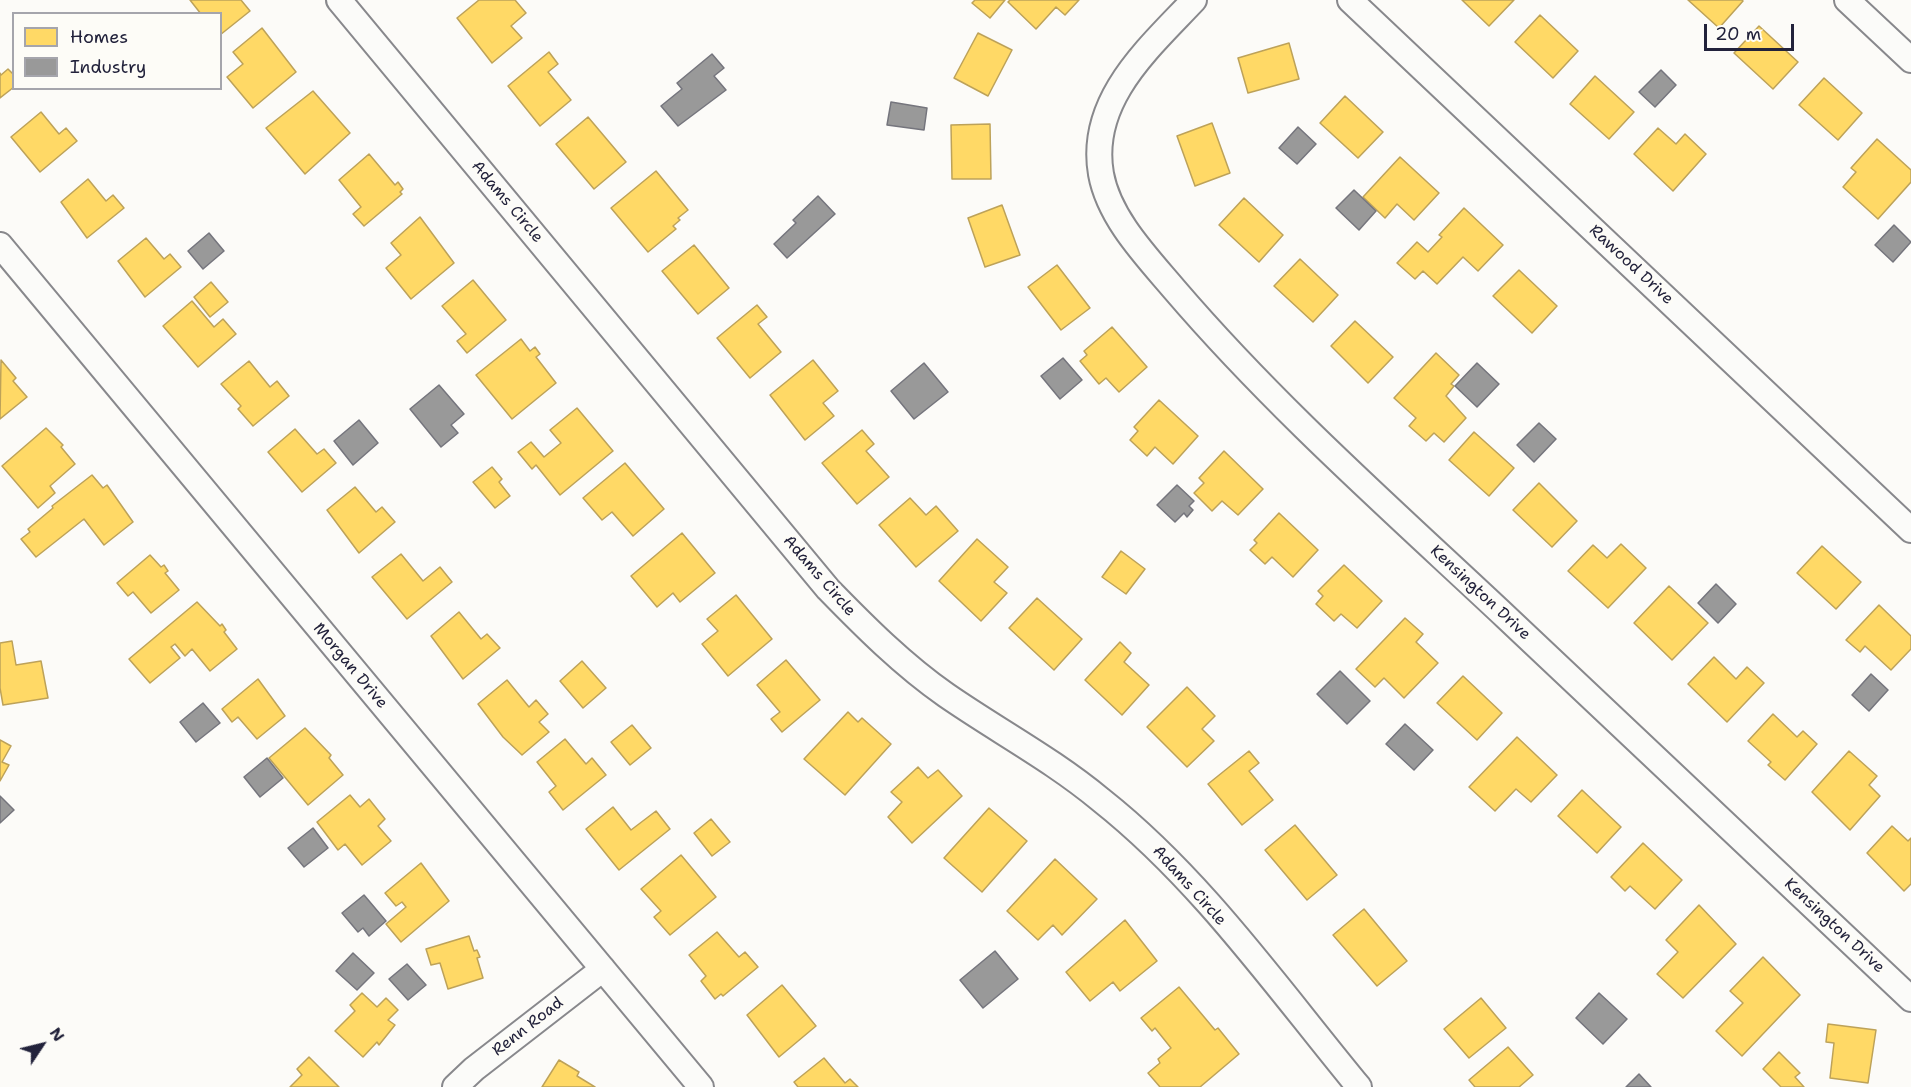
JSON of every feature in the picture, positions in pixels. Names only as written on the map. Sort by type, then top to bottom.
[{"type":"street","name":"Adams Circle","points":[[339,0],[828,589],[915,672],[947,696],[1047,760],[1101,799],[1145,837],[1184,876],[1359,1087]]},
{"type":"street","name":"Kensington Drive","points":[[1194,0],[1136,62],[1122,81],[1103,123],[1099,151],[1101,177],[1125,226],[1143,252],[1252,376],[1911,999]]},
{"type":"street","name":"Rawood Drive","points":[[1350,0],[1911,530]]},
{"type":"street","points":[[1847,0],[1911,60]]},
{"type":"street","name":"Morgan Drive","points":[[0,245],[700,1087]]},
{"type":"street","name":"Renn Road","points":[[455,1087],[474,1069],[603,969]]},
{"type":"building: Homes","points":[[190,0],[241,0],[250,11],[222,33],[222,12],[199,12]]},
{"type":"building: Homes","points":[[479,0],[515,0],[526,13],[511,26],[522,38],[492,63],[457,18]]},
{"type":"building: Homes","points":[[975,0],[1005,0],[990,18],[972,3]]},
{"type":"building: Homes","points":[[1010,0],[1079,0],[1065,15],[1056,7],[1036,29],[1008,2]]},
{"type":"building: Homes","points":[[1462,0],[1514,0],[1489,26]]},
{"type":"building: Homes","points":[[1688,0],[1742,0],[1743,1],[1719,28]]},
{"type":"building: Homes","points":[[1540,15],[1578,51],[1553,78],[1515,42]]},
{"type":"building: Homes","points":[[1759,26],[1798,62],[1773,89],[1734,53]]},
{"type":"building: Homes","points":[[262,28],[296,72],[253,108],[227,77],[243,64],[233,52]]},
{"type":"building: Homes","points":[[978,33],[1012,50],[988,96],[954,78]]},
{"type":"building: Homes","points":[[1289,43],[1299,79],[1248,93],[1238,58]]},
{"type":"building: Homes","points":[[549,52],[558,64],[548,72],[571,100],[540,126],[508,86]]},
{"type":"building: Homes","points":[[8,69],[12,73],[12,89],[0,98],[0,73],[1,75]]},
{"type":"building: Homes","points":[[1595,76],[1634,112],[1609,139],[1570,104]]},
{"type":"building: Homes","points":[[1824,78],[1862,113],[1838,140],[1799,105]]},
{"type":"building: Homes","points":[[313,91],[350,133],[305,174],[266,128]]},
{"type":"building: Homes","points":[[1345,96],[1383,132],[1358,158],[1320,123]]},
{"type":"building: Homes","points":[[41,112],[59,134],[66,128],[77,141],[40,172],[11,137]]},
{"type":"building: Homes","points":[[588,117],[626,162],[594,189],[556,144]]},
{"type":"building: Homes","points":[[1212,123],[1230,173],[1195,186],[1177,136]]},
{"type":"building: Homes","points":[[990,124],[991,179],[952,179],[951,125]]},
{"type":"building: Homes","points":[[1658,128],[1676,144],[1685,134],[1706,154],[1673,191],[1634,154]]},
{"type":"building: Homes","points":[[1877,139],[1911,170],[1911,182],[1878,219],[1843,187],[1856,172],[1851,168]]},
{"type":"building: Homes","points":[[369,154],[395,185],[398,182],[403,189],[400,192],[402,194],[364,226],[353,214],[361,207],[339,180]]},
{"type":"building: Homes","points":[[1400,157],[1439,193],[1414,220],[1397,204],[1385,218],[1363,197]]},
{"type":"building: Homes","points":[[656,171],[688,210],[678,218],[680,220],[673,226],[676,229],[648,252],[611,208]]},
{"type":"building: Homes","points":[[88,179],[106,201],[113,195],[124,208],[87,238],[61,202]]},
{"type":"building: Homes","points":[[1244,198],[1283,235],[1259,262],[1219,225]]},
{"type":"building: Homes","points":[[1002,205],[1020,255],[985,267],[968,218]]},
{"type":"building: Homes","points":[[1464,208],[1503,245],[1478,271],[1463,257],[1437,284],[1423,271],[1415,279],[1397,263],[1417,242],[1428,252],[1442,237],[1439,235]]},
{"type":"building: Homes","points":[[420,217],[454,263],[411,299],[386,268],[401,255],[391,243]]},
{"type":"building: Homes","points":[[146,238],[164,259],[170,254],[181,267],[145,297],[118,261]]},
{"type":"building: Homes","points":[[694,245],[729,288],[698,314],[662,271]]},
{"type":"building: Homes","points":[[1300,259],[1338,295],[1313,322],[1274,286]]},
{"type":"building: Homes","points":[[1057,265],[1090,308],[1061,330],[1028,287]]},
{"type":"building: Homes","points":[[1519,270],[1557,306],[1532,333],[1493,296]]},
{"type":"building: Homes","points":[[473,280],[506,320],[467,353],[457,341],[466,334],[442,306]]},
{"type":"building: Homes","points":[[211,282],[228,302],[210,317],[194,297]]},
{"type":"building: Homes","points":[[192,301],[214,327],[223,319],[236,334],[198,367],[163,326]]},
{"type":"building: Homes","points":[[757,305],[767,317],[758,324],[781,352],[750,378],[717,338]]},
{"type":"building: Homes","points":[[1355,321],[1393,357],[1368,383],[1331,346]]},
{"type":"building: Homes","points":[[1112,327],[1147,367],[1119,392],[1106,378],[1099,384],[1080,361],[1087,355],[1084,351]]},
{"type":"building: Homes","points":[[521,339],[530,351],[535,347],[540,354],[536,357],[556,383],[512,419],[476,375]]},
{"type":"building: Homes","points":[[1436,353],[1459,375],[1451,384],[1454,386],[1446,396],[1466,418],[1444,442],[1434,433],[1426,441],[1409,426],[1416,418],[1394,398]]},
{"type":"building: Homes","points":[[1,360],[16,378],[13,381],[27,397],[0,419]]},
{"type":"building: Homes","points":[[813,360],[838,391],[823,403],[834,416],[805,440],[770,395]]},
{"type":"building: Homes","points":[[249,361],[270,387],[277,381],[289,396],[253,426],[238,409],[241,406],[221,384]]},
{"type":"building: Homes","points":[[1159,400],[1198,436],[1173,464],[1155,447],[1147,456],[1130,440],[1138,431],[1134,427]]},
{"type":"building: Homes","points":[[577,408],[613,451],[560,495],[536,465],[532,469],[518,452],[531,442],[544,457],[561,443],[550,430]]},
{"type":"building: Homes","points":[[46,428],[63,445],[61,447],[75,464],[50,486],[55,493],[38,508],[2,466]]},
{"type":"building: Homes","points":[[295,429],[317,454],[324,449],[336,463],[302,492],[268,452]]},
{"type":"building: Homes","points":[[862,430],[874,444],[866,451],[889,477],[857,504],[822,463]]},
{"type":"building: Homes","points":[[1474,432],[1514,468],[1489,496],[1449,460]]},
{"type":"building: Homes","points":[[1224,451],[1263,489],[1238,515],[1222,501],[1212,511],[1194,493],[1204,483],[1199,478]]},
{"type":"building: Homes","points":[[625,463],[664,509],[633,536],[612,512],[602,520],[583,498]]},
{"type":"building: Homes","points":[[492,467],[502,479],[499,482],[510,496],[495,508],[473,482]]},
{"type":"building: Homes","points":[[92,475],[103,488],[107,485],[133,522],[104,545],[84,519],[36,557],[21,539],[30,532],[28,529],[53,508],[52,506]]},
{"type":"building: Homes","points":[[1539,483],[1577,521],[1552,547],[1513,510]]},
{"type":"building: Homes","points":[[355,487],[376,512],[382,507],[395,522],[359,553],[327,510]]},
{"type":"building: Homes","points":[[910,498],[926,515],[936,506],[958,531],[916,567],[879,525]]},
{"type":"building: Homes","points":[[1279,513],[1318,550],[1293,577],[1272,557],[1265,564],[1250,550],[1257,543],[1254,540]]},
{"type":"building: Homes","points":[[682,533],[715,573],[680,602],[673,593],[657,607],[631,576]]},
{"type":"building: Homes","points":[[977,539],[1008,567],[994,582],[1007,593],[981,621],[939,581]]},
{"type":"building: Homes","points":[[1621,544],[1646,568],[1608,608],[1568,571],[1593,545],[1607,558]]},
{"type":"building: Homes","points":[[1822,546],[1861,582],[1836,609],[1797,573]]},
{"type":"building: Homes","points":[[1121,551],[1145,569],[1126,594],[1102,577]]},
{"type":"building: Homes","points":[[401,554],[423,581],[440,567],[452,582],[407,619],[372,577]]},
{"type":"building: Homes","points":[[150,555],[161,567],[164,565],[168,571],[165,573],[179,590],[151,613],[133,592],[128,596],[117,583]]},
{"type":"building: Homes","points":[[1344,565],[1382,601],[1357,628],[1341,614],[1334,621],[1316,604],[1323,596],[1318,591]]},
{"type":"building: Homes","points":[[1669,586],[1708,623],[1672,660],[1634,623]]},
{"type":"building: Homes","points":[[736,595],[772,639],[728,676],[702,644],[718,631],[707,619]]},
{"type":"building: Homes","points":[[1037,598],[1082,639],[1054,670],[1009,628]]},
{"type":"building: Homes","points":[[197,602],[220,626],[222,624],[226,630],[224,632],[237,649],[210,671],[192,649],[185,656],[175,644],[171,647],[180,658],[150,683],[129,659]]},
{"type":"building: Homes","points":[[1879,605],[1911,636],[1911,649],[1891,670],[1865,646],[1860,652],[1846,640]]},
{"type":"building: Homes","points":[[459,612],[481,639],[487,634],[500,648],[463,679],[431,636]]},
{"type":"building: Homes","points":[[1405,618],[1423,634],[1416,642],[1438,663],[1404,698],[1384,678],[1375,687],[1356,669]]},
{"type":"building: Homes","points":[[12,641],[16,665],[41,661],[48,698],[3,705],[0,688],[0,643]]},
{"type":"building: Homes","points":[[1120,642],[1131,653],[1124,662],[1149,685],[1122,715],[1085,680]]},
{"type":"building: Homes","points":[[1714,657],[1736,679],[1747,667],[1764,683],[1727,722],[1688,684]]},
{"type":"building: Homes","points":[[786,660],[820,700],[782,732],[771,719],[780,712],[757,685]]},
{"type":"building: Homes","points":[[582,661],[606,688],[583,708],[560,681]]},
{"type":"building: Homes","points":[[1463,676],[1502,713],[1477,740],[1437,703]]},
{"type":"building: Homes","points":[[258,679],[285,716],[257,739],[238,717],[232,722],[222,709]]},
{"type":"building: Homes","points":[[507,680],[529,707],[536,700],[548,714],[539,722],[549,732],[522,755],[503,737],[478,704]]},
{"type":"building: Homes","points":[[1187,687],[1215,716],[1202,729],[1214,741],[1187,767],[1147,727]]},
{"type":"building: Homes","points":[[848,712],[858,722],[862,718],[891,744],[845,795],[804,759]]},
{"type":"building: Homes","points":[[1773,714],[1797,737],[1803,731],[1817,744],[1785,780],[1768,765],[1771,762],[1748,741]]},
{"type":"building: Homes","points":[[632,725],[651,748],[630,765],[611,742]]},
{"type":"building: Homes","points":[[305,728],[331,755],[329,758],[343,775],[308,805],[269,758]]},
{"type":"building: Homes","points":[[1517,737],[1557,775],[1531,802],[1516,789],[1495,811],[1469,787]]},
{"type":"building: Homes","points":[[565,739],[586,764],[592,758],[606,775],[563,810],[549,792],[556,786],[537,762]]},
{"type":"building: Homes","points":[[0,740],[11,746],[2,762],[9,765],[0,781]]},
{"type":"building: Homes","points":[[1249,751],[1259,763],[1249,771],[1273,800],[1242,825],[1208,784]]},
{"type":"building: Homes","points":[[1849,751],[1877,776],[1869,785],[1880,796],[1850,830],[1812,792]]},
{"type":"building: Homes","points":[[918,767],[928,778],[938,770],[962,796],[912,843],[888,817],[902,802],[891,792]]},
{"type":"building: Homes","points":[[1582,790],[1621,827],[1597,853],[1558,816]]},
{"type":"building: Homes","points":[[350,795],[360,807],[369,799],[385,819],[378,826],[391,841],[362,865],[345,844],[338,850],[317,822]]},
{"type":"building: Homes","points":[[613,807],[631,830],[656,811],[670,829],[619,870],[586,829]]},
{"type":"building: Homes","points":[[989,808],[1027,841],[982,892],[944,858]]},
{"type":"building: Homes","points":[[711,819],[730,842],[712,856],[694,833]]},
{"type":"building: Homes","points":[[1295,825],[1337,875],[1307,900],[1265,850]]},
{"type":"building: Homes","points":[[1892,826],[1908,841],[1911,838],[1911,884],[1904,891],[1867,853]]},
{"type":"building: Homes","points":[[1643,843],[1682,880],[1655,909],[1630,886],[1625,891],[1611,877]]},
{"type":"building: Homes","points":[[681,855],[716,897],[670,935],[654,917],[661,911],[641,889]]},
{"type":"building: Homes","points":[[1055,859],[1097,899],[1062,935],[1053,925],[1038,940],[1007,911]]},
{"type":"building: Homes","points":[[421,863],[449,901],[401,942],[386,924],[406,907],[402,902],[396,906],[385,893]]},
{"type":"building: Homes","points":[[1699,905],[1736,944],[1683,998],[1657,974],[1678,952],[1666,940]]},
{"type":"building: Homes","points":[[1364,909],[1407,961],[1377,986],[1333,935]]},
{"type":"building: Homes","points":[[1125,920],[1157,961],[1120,991],[1113,982],[1090,1001],[1066,972]]},
{"type":"building: Homes","points":[[717,932],[739,957],[745,952],[758,967],[723,996],[721,994],[715,999],[701,981],[706,976],[689,955]]},
{"type":"building: Homes","points":[[469,936],[474,951],[477,950],[480,957],[477,958],[483,978],[448,989],[440,963],[431,965],[426,949]]},
{"type":"building: Homes","points":[[1763,957],[1800,995],[1742,1056],[1716,1031],[1743,1003],[1730,991]]},
{"type":"building: Homes","points":[[782,985],[816,1026],[779,1057],[747,1015]]},
{"type":"building: Homes","points":[[1179,987],[1215,1030],[1218,1028],[1239,1054],[1200,1087],[1160,1087],[1148,1073],[1160,1063],[1158,1059],[1171,1048],[1155,1028],[1152,1031],[1141,1018]]},
{"type":"building: Homes","points":[[362,993],[377,1007],[386,998],[398,1010],[388,1020],[395,1025],[379,1045],[377,1042],[363,1057],[335,1031],[355,1011],[350,1005]]},
{"type":"building: Homes","points":[[1481,998],[1506,1028],[1469,1058],[1444,1029]]},
{"type":"building: Homes","points":[[1828,1024],[1876,1030],[1868,1083],[1830,1078],[1834,1043],[1826,1042]]},
{"type":"building: Homes","points":[[1508,1047],[1533,1075],[1519,1087],[1475,1087],[1469,1080]]},
{"type":"building: Homes","points":[[1779,1052],[1800,1073],[1795,1077],[1804,1087],[1781,1087],[1763,1069]]},
{"type":"building: Homes","points":[[309,1057],[339,1087],[290,1087],[302,1075],[297,1069]]},
{"type":"building: Homes","points":[[824,1058],[845,1083],[850,1079],[858,1087],[798,1087],[794,1082]]},
{"type":"building: Homes","points":[[559,1060],[579,1072],[577,1076],[595,1087],[542,1087]]},
{"type":"building: Industry","points":[[712,54],[724,68],[714,76],[726,90],[678,126],[661,106],[682,89],[677,83]]},
{"type":"building: Industry","points":[[1661,70],[1676,85],[1655,107],[1639,92]]},
{"type":"building: Industry","points":[[891,102],[927,108],[924,130],[887,125]]},
{"type":"building: Industry","points":[[1298,127],[1316,144],[1297,164],[1279,148]]},
{"type":"building: Industry","points":[[1354,190],[1376,211],[1359,230],[1336,208]]},
{"type":"building: Industry","points":[[818,196],[835,214],[787,258],[774,244],[796,223],[793,220]]},
{"type":"building: Industry","points":[[1894,225],[1911,242],[1893,262],[1875,245]]},
{"type":"building: Industry","points":[[209,233],[224,251],[203,269],[188,251]]},
{"type":"building: Industry","points":[[1063,358],[1082,380],[1060,399],[1041,376]]},
{"type":"building: Industry","points":[[924,363],[948,392],[914,419],[891,391]]},
{"type":"building: Industry","points":[[1477,363],[1499,384],[1477,407],[1455,386]]},
{"type":"building: Industry","points":[[439,385],[464,414],[451,425],[458,433],[441,447],[410,409]]},
{"type":"building: Industry","points":[[359,420],[378,443],[353,465],[334,441]]},
{"type":"building: Industry","points":[[1539,423],[1556,439],[1534,462],[1517,445]]},
{"type":"building: Industry","points":[[1177,485],[1194,501],[1189,506],[1193,510],[1187,517],[1184,513],[1175,522],[1157,505]]},
{"type":"building: Industry","points":[[1716,584],[1736,604],[1718,623],[1698,603]]},
{"type":"building: Industry","points":[[1340,671],[1370,701],[1347,724],[1317,694]]},
{"type":"building: Industry","points":[[1871,674],[1888,690],[1869,711],[1852,695]]},
{"type":"building: Industry","points":[[203,703],[220,723],[196,742],[180,722]]},
{"type":"building: Industry","points":[[1405,724],[1433,750],[1414,770],[1386,744]]},
{"type":"building: Industry","points":[[267,758],[283,778],[260,797],[244,777]]},
{"type":"building: Industry","points":[[0,796],[14,810],[0,823]]},
{"type":"building: Industry","points":[[313,828],[328,848],[304,867],[288,848]]},
{"type":"building: Industry","points":[[364,895],[386,921],[369,936],[363,928],[358,932],[342,913]]},
{"type":"building: Industry","points":[[995,951],[1018,979],[983,1008],[960,980]]},
{"type":"building: Industry","points":[[353,953],[374,973],[357,990],[336,971]]},
{"type":"building: Industry","points":[[407,964],[426,985],[408,1000],[389,979]]},
{"type":"building: Industry","points":[[1599,993],[1627,1019],[1603,1044],[1576,1018]]},
{"type":"building: Industry","points":[[1639,1074],[1651,1087],[1626,1087]]}]
